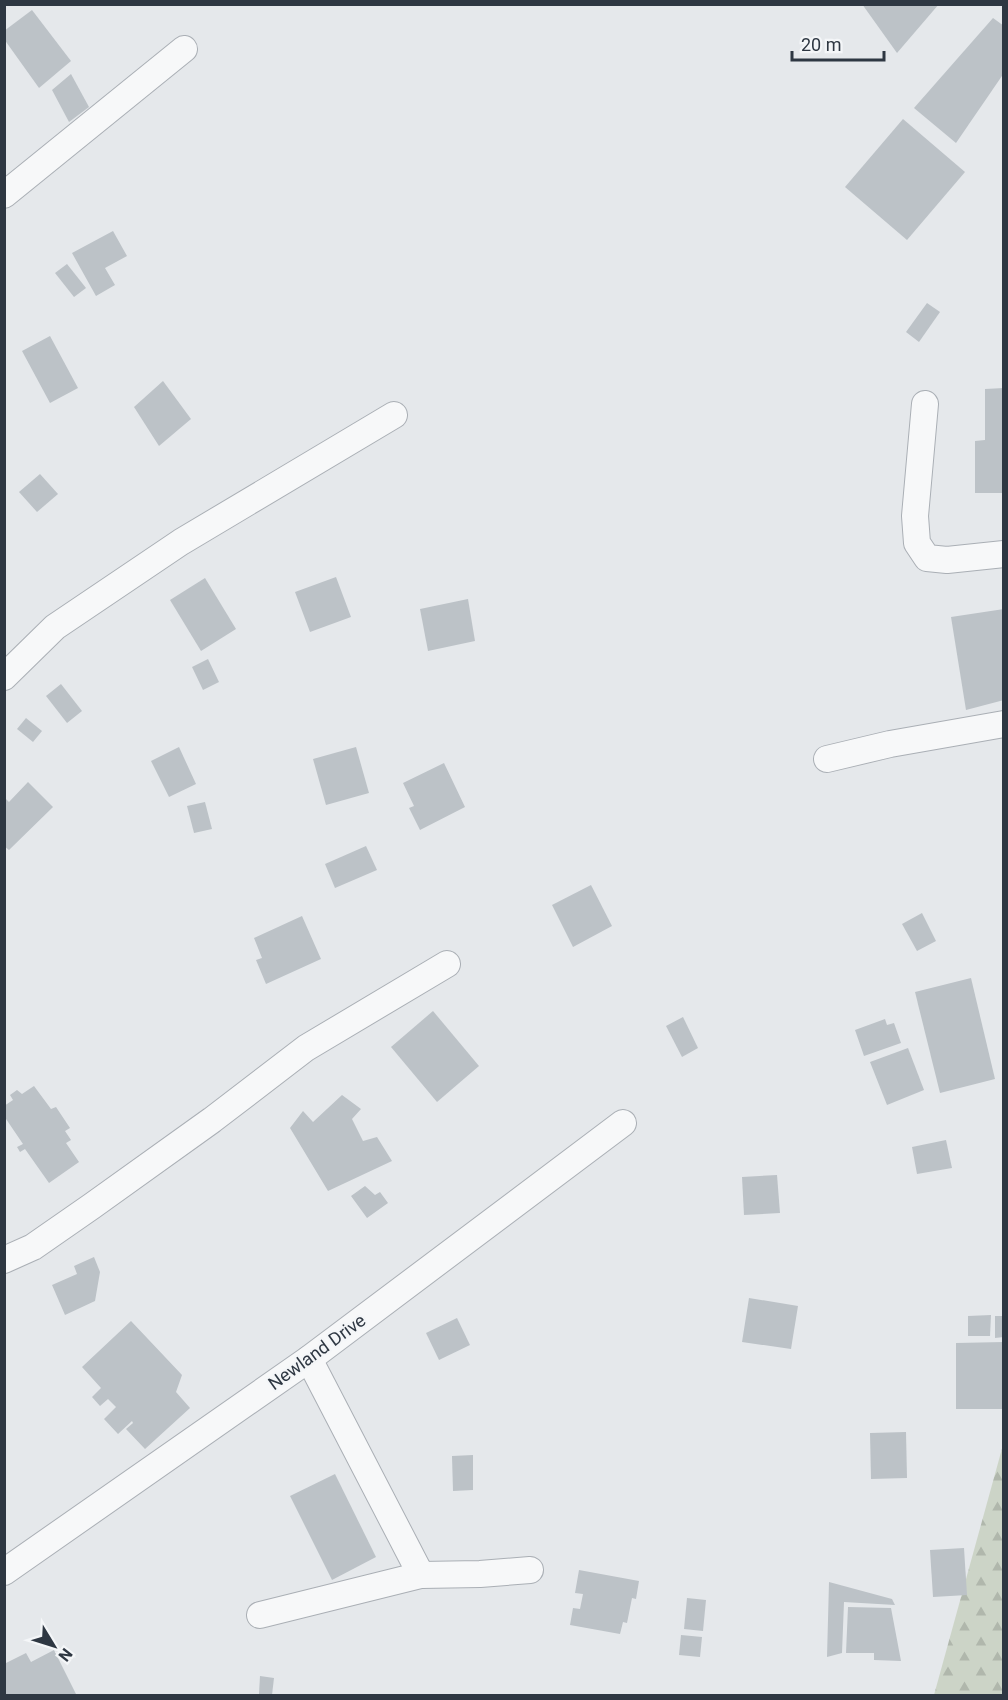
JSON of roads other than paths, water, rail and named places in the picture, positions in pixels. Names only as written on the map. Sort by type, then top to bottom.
[{"type":"street","points":[[4,195],[184,49]]},
{"type":"street","points":[[925,404],[915,516],[917,543],[927,558],[947,560],[1004,554]]},
{"type":"street","points":[[4,677],[55,627],[181,542],[394,415]]},
{"type":"street","points":[[827,759],[890,744],[1004,724]]},
{"type":"street","points":[[4,1260],[33,1247],[92,1206],[212,1120],[306,1048],[447,964]]},
{"type":"street","name":"Newland Drive","points":[[4,1572],[309,1359],[623,1123]]},
{"type":"street","points":[[309,1359],[421,1575]]},
{"type":"street","points":[[260,1616],[421,1575],[530,1570]]}]
